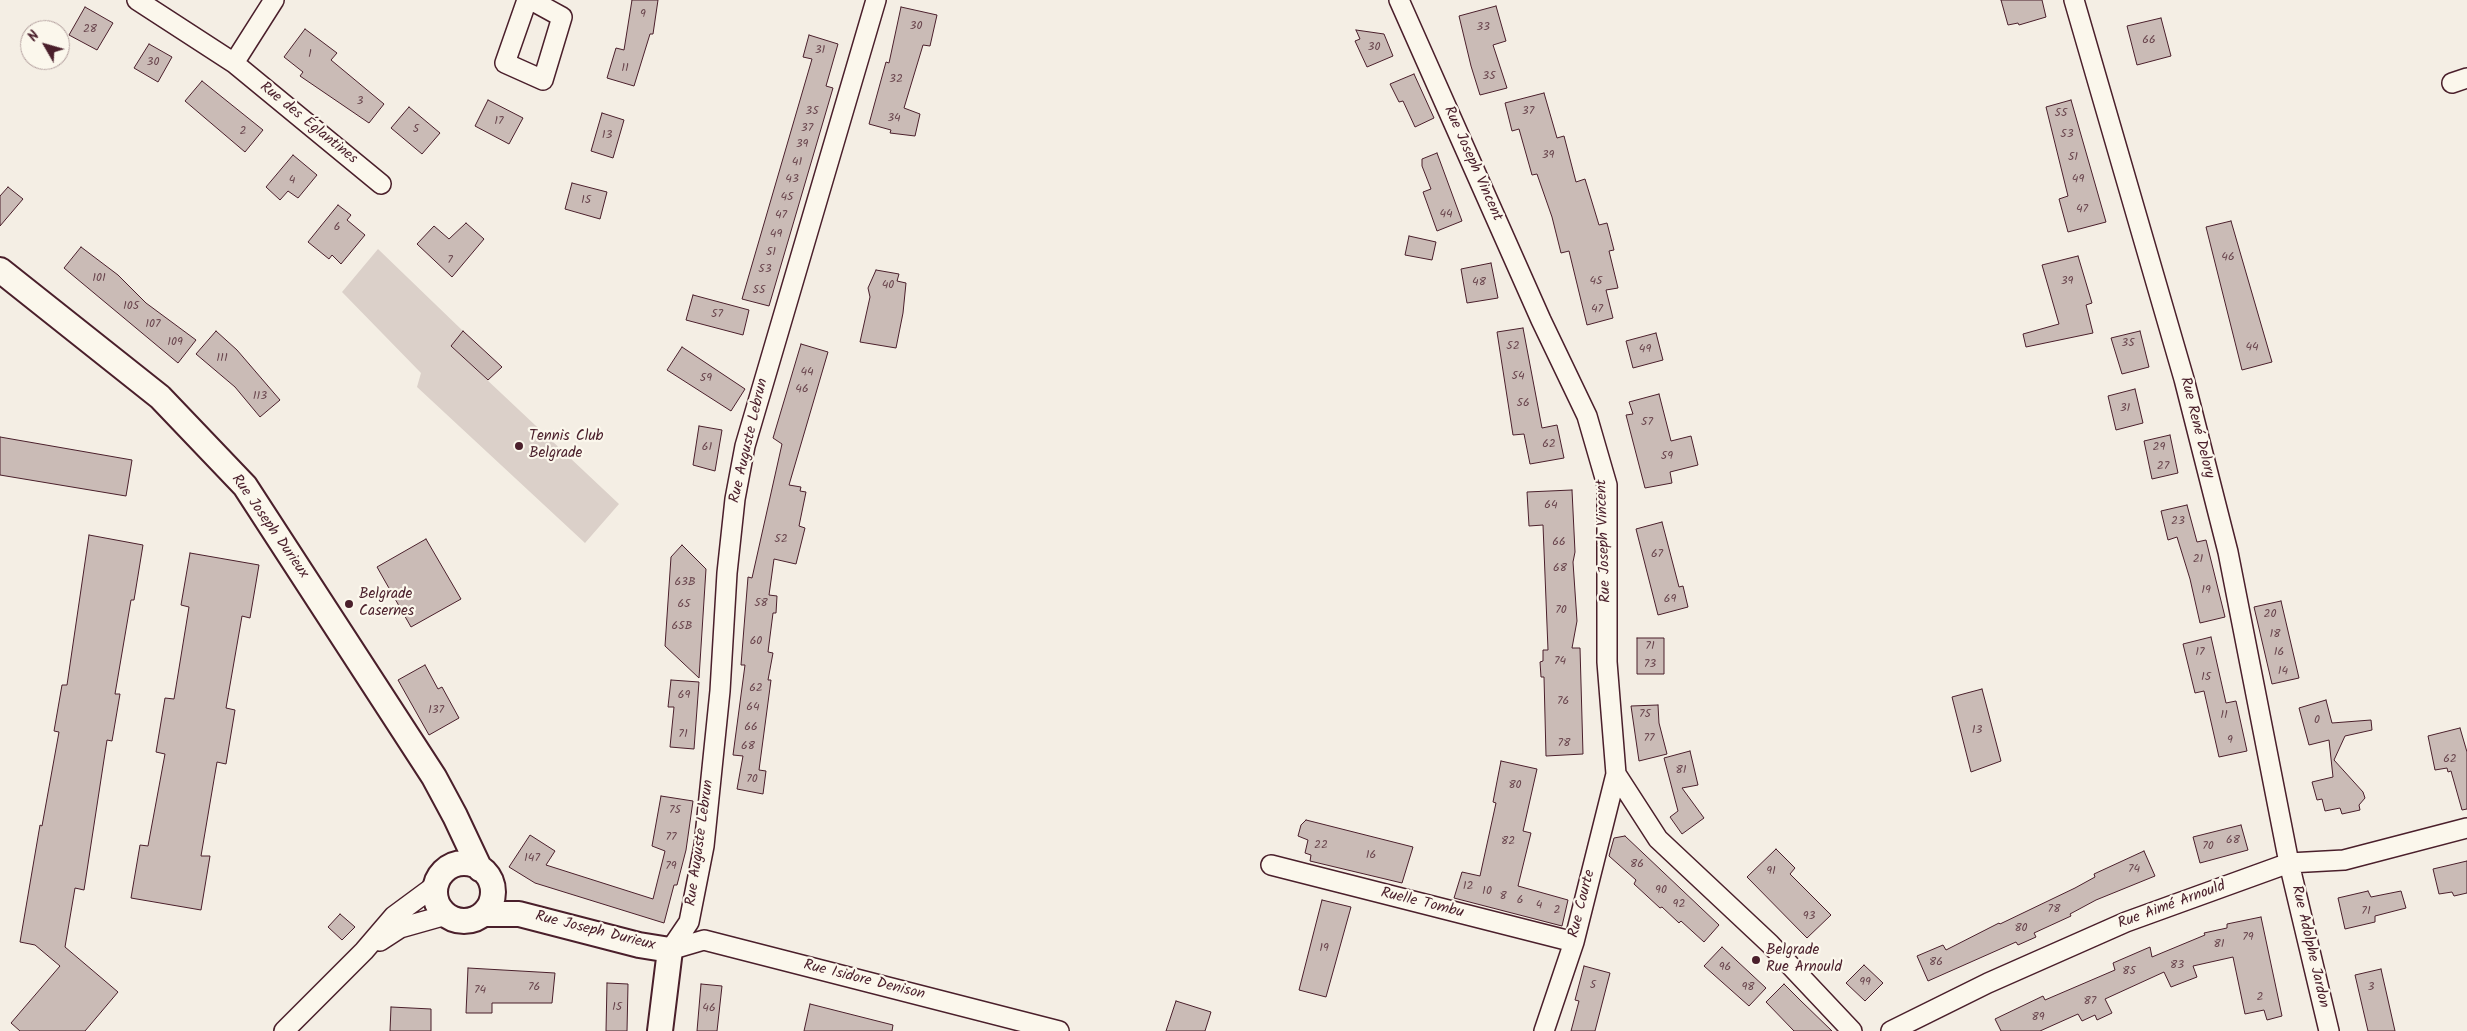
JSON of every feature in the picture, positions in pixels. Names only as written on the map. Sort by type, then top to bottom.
[{"type":"street","name":"Rue des Églantines","points":[[137,0],[234,63],[381,184]]},
{"type":"street","points":[[234,63],[274,0]]},
{"type":"street","points":[[527,0],[505,63],[543,80],[562,17],[531,0]]},
{"type":"street","name":"Rue Auguste Lebrun","points":[[670,950],[689,922],[704,846],[720,691],[728,564],[735,499],[746,446],[876,0]]},
{"type":"street","name":"Rue Joseph Vincent","points":[[1399,0],[1587,416],[1607,485],[1607,662],[1616,774],[1658,839],[1770,944],[1852,1031]]},
{"type":"street","name":"Rue René Delory","points":[[2074,0],[2184,379],[2228,552],[2289,863]]},
{"type":"street","name":"Rue Joseph Durieux","points":[[0,270],[160,397],[245,486],[434,777],[480,869]]},
{"type":"street","name":"Rue Courte","points":[[1544,1031],[1574,942],[1616,774]]},
{"type":"street","points":[[451,867],[455,816]]},
{"type":"street","name":"Rue Aimé Arnould","points":[[1891,1031],[1988,983],[2126,922],[2289,863],[2344,860],[2467,828]]},
{"type":"street","name":"Rue Adolphe Jardon","points":[[2289,863],[2329,1031]]},
{"type":"street","points":[[284,1031],[364,951],[394,916],[436,885],[444,872],[451,867],[466,864],[480,869],[487,875],[493,892],[488,908],[483,914],[465,921],[446,915],[400,928],[364,951]]},
{"type":"street","name":"Ruelle Tombu","points":[[1270,865],[1574,942]]},
{"type":"street","points":[[436,885],[438,905],[446,915]]},
{"type":"street","name":"Rue Joseph Durieux","points":[[493,892],[520,914]]},
{"type":"street","name":"Rue Joseph Durieux","points":[[483,914],[520,914],[639,945],[670,950]]},
{"type":"street","name":"Rue Isidore Denison","points":[[670,950],[704,940],[1059,1031]]},
{"type":"street","points":[[660,1031],[670,950]]},
{"type":"shaded area","name":"Tennis Club Belgrade","points":[[378,249],[463,331],[451,346],[619,504],[585,543],[417,387],[421,373],[342,292]]},
{"type":"building","points":[[632,0],[658,0],[653,34],[650,34],[634,86],[607,78],[616,48],[624,50]]},
{"type":"building","points":[[2001,0],[2042,0],[2046,17],[2019,25],[2018,23],[2008,25]]},
{"type":"building","points":[[1496,6],[1506,41],[1493,45],[1507,88],[1480,95],[1459,16]]},
{"type":"building","points":[[85,7],[113,23],[97,50],[70,36]]},
{"type":"building","points":[[901,7],[937,15],[930,46],[923,45],[904,108],[920,114],[915,136],[890,133],[891,130],[869,124],[886,62],[889,63]]},
{"type":"building","points":[[2161,18],[2171,56],[2137,65],[2127,26]]},
{"type":"building","points":[[305,29],[337,53],[331,60],[384,104],[369,123],[300,76],[303,72],[284,57]]},
{"type":"building","points":[[1356,30],[1384,34],[1393,56],[1367,67],[1355,41],[1360,39]]},
{"type":"building","points":[[809,35],[838,44],[826,86],[833,88],[769,306],[742,299],[812,59],[803,57]]},
{"type":"building","points":[[149,44],[172,57],[158,82],[134,68]]},
{"type":"building","points":[[1414,74],[1434,118],[1415,127],[1403,101],[1399,102],[1390,84]]},
{"type":"building","points":[[202,81],[263,130],[245,152],[185,101]]},
{"type":"building","points":[[1544,93],[1557,138],[1564,136],[1576,182],[1585,179],[1599,225],[1607,223],[1614,250],[1609,251],[1618,288],[1606,290],[1613,318],[1587,325],[1569,251],[1561,253],[1552,217],[1537,174],[1532,175],[1519,129],[1512,131],[1505,103]]},
{"type":"building","points":[[488,100],[523,118],[509,144],[475,126]]},
{"type":"building","points":[[2071,100],[2106,222],[2068,232],[2059,199],[2068,196],[2046,107]]},
{"type":"building","points":[[409,107],[440,133],[422,154],[391,128]]},
{"type":"building","points":[[602,113],[624,120],[613,158],[591,151]]},
{"type":"building","points":[[1437,153],[1462,221],[1437,231],[1423,192],[1431,189],[1422,166],[1422,159]]},
{"type":"building","points":[[293,155],[317,175],[298,198],[288,191],[280,200],[266,187]]},
{"type":"building","points":[[572,183],[607,192],[600,219],[565,209]]},
{"type":"building","points":[[8,187],[23,199],[0,226],[0,196]]},
{"type":"building","points":[[338,205],[351,215],[347,220],[365,235],[341,264],[332,255],[329,259],[308,242]]},
{"type":"building","points":[[2231,221],[2272,362],[2242,370],[2206,227]]},
{"type":"building","points":[[466,223],[484,239],[452,277],[417,244],[434,226],[449,239]]},
{"type":"building","points":[[1409,236],[1436,242],[1432,260],[1405,255]]},
{"type":"building","points":[[81,247],[118,275],[146,303],[196,340],[178,363],[64,268]]},
{"type":"building","points":[[2078,256],[2092,303],[2086,305],[2093,333],[2026,347],[2023,334],[2059,324],[2042,265]]},
{"type":"building","points":[[1491,263],[1498,298],[1467,303],[1461,269]]},
{"type":"building","points":[[876,270],[899,274],[897,281],[906,283],[903,313],[896,348],[860,342],[870,297],[868,288]]},
{"type":"building","points":[[693,295],[749,310],[743,335],[686,320]]},
{"type":"building","points":[[1523,328],[1542,428],[1557,425],[1564,458],[1530,464],[1524,434],[1513,435],[1497,332]]},
{"type":"building","points":[[216,331],[237,350],[280,400],[260,417],[235,387],[196,354]]},
{"type":"building","points":[[463,331],[502,367],[488,380],[451,346]]},
{"type":"building","points":[[2140,331],[2149,367],[2122,374],[2111,338]]},
{"type":"building","points":[[1656,333],[1663,360],[1633,368],[1626,341]]},
{"type":"building","points":[[801,344],[828,352],[789,485],[801,487],[800,491],[806,492],[799,526],[805,528],[796,564],[774,559],[769,595],[777,596],[776,613],[773,613],[768,652],[773,653],[768,680],[771,680],[759,770],[766,771],[763,794],[737,789],[743,756],[733,755],[745,665],[741,665],[748,577],[752,578],[782,444],[773,438]]},
{"type":"building","points":[[682,347],[745,389],[731,411],[667,370]]},
{"type":"building","points":[[2135,389],[2143,423],[2116,430],[2108,396]]},
{"type":"building","points":[[1659,394],[1671,441],[1691,436],[1698,465],[1670,472],[1672,483],[1645,488],[1626,415],[1633,414],[1629,402]]},
{"type":"building","points":[[699,426],[722,430],[715,471],[693,465]]},
{"type":"building","points":[[2170,435],[2178,473],[2152,479],[2144,441]]},
{"type":"building","points":[[0,437],[132,460],[126,496],[0,475]]},
{"type":"building","points":[[1572,490],[1575,552],[1573,562],[1577,621],[1572,648],[1580,648],[1583,754],[1546,756],[1544,677],[1541,677],[1540,662],[1543,661],[1543,650],[1548,650],[1543,525],[1529,526],[1527,492]]},
{"type":"building","points":[[2187,505],[2197,542],[2206,540],[2225,617],[2200,623],[2190,579],[2177,537],[2168,540],[2161,511]]},
{"type":"building","points":[[1662,522],[1679,587],[1683,586],[1688,607],[1658,615],[1636,529]]},
{"type":"building","points":[[89,535],[143,545],[134,600],[131,600],[115,694],[120,694],[112,741],[107,740],[84,890],[75,888],[65,947],[118,992],[85,1031],[20,1031],[11,1023],[60,966],[35,945],[20,942],[40,825],[42,826],[59,732],[54,731],[62,685],[67,685]]},
{"type":"building","points":[[426,539],[461,599],[411,627],[377,567]]},
{"type":"building","points":[[682,545],[706,569],[699,678],[665,646],[671,557]]},
{"type":"building","points":[[190,553],[259,565],[250,618],[242,616],[226,708],[235,710],[226,764],[217,762],[201,856],[210,856],[201,910],[131,898],[140,845],[148,846],[165,754],[156,752],[165,698],[174,699],[189,607],[181,605]]},
{"type":"building","points":[[2281,601],[2299,678],[2272,684],[2254,607]]},
{"type":"building","points":[[2211,637],[2226,703],[2236,701],[2247,751],[2219,757],[2204,691],[2195,693],[2183,644]]},
{"type":"building","points":[[1637,638],[1664,638],[1664,674],[1637,674]]},
{"type":"building","points":[[425,665],[438,689],[442,687],[459,718],[429,735],[398,680]]},
{"type":"building","points":[[671,680],[699,682],[694,749],[670,747],[674,707],[668,707]]},
{"type":"building","points":[[1982,689],[2001,761],[1971,772],[1952,697]]},
{"type":"building","points":[[2326,700],[2332,723],[2371,720],[2372,730],[2345,736],[2334,760],[2363,792],[2365,798],[2359,805],[2360,810],[2342,814],[2340,808],[2325,811],[2322,799],[2317,800],[2312,782],[2333,777],[2329,740],[2309,745],[2299,708]]},
{"type":"building","points":[[1658,705],[1659,723],[1667,754],[1639,761],[1631,706]]},
{"type":"building","points":[[2460,728],[2467,752],[2467,809],[2462,810],[2451,771],[2448,772],[2447,768],[2435,770],[2428,736]]},
{"type":"building","points":[[1690,751],[1698,785],[1682,788],[1704,818],[1682,834],[1670,817],[1678,811],[1664,758]]},
{"type":"building","points":[[1501,761],[1537,769],[1523,831],[1531,833],[1518,886],[1568,900],[1562,926],[1454,898],[1462,872],[1480,876],[1496,803],[1493,802]]},
{"type":"building","points":[[661,796],[693,801],[686,850],[664,923],[535,883],[509,867],[530,835],[555,851],[546,865],[653,899],[665,851],[652,846]]},
{"type":"building","points":[[1306,820],[1413,847],[1402,883],[1310,861],[1311,855],[1305,853],[1308,840],[1298,836],[1301,825]]},
{"type":"building","points":[[2241,825],[2248,850],[2200,863],[2193,837]]},
{"type":"building","points":[[1625,836],[1719,925],[1704,942],[1681,921],[1679,923],[1662,907],[1660,908],[1634,884],[1636,880],[1609,856],[1614,838]]},
{"type":"building","points":[[1776,849],[1795,868],[1790,874],[1831,915],[1807,938],[1747,877]]},
{"type":"building","points":[[2144,851],[2155,876],[2096,900],[2070,914],[2071,916],[2034,933],[2036,937],[2018,945],[2016,942],[1928,981],[1917,956],[1943,945],[1946,950],[2075,888],[2095,877],[2094,874]]},
{"type":"building","points":[[2467,861],[2467,893],[2454,896],[2452,892],[2439,894],[2433,869]]},
{"type":"building","points":[[2368,891],[2371,897],[2401,891],[2406,908],[2375,916],[2375,922],[2345,929],[2338,898]]},
{"type":"building","points":[[1322,900],[1351,907],[1326,997],[1299,990]]},
{"type":"building","points":[[340,914],[355,927],[342,940],[328,927]]},
{"type":"building","points":[[2261,917],[2282,1016],[2267,1020],[2264,1010],[2245,1014],[2233,957],[2193,966],[2197,977],[2171,987],[2164,972],[2105,999],[2112,1013],[2097,1020],[2095,1015],[2082,1021],[2078,1014],[2040,1031],[2001,1031],[1995,1019],[2043,996],[2045,1000],[2115,970],[2113,963],[2150,947],[2152,957],[2205,935],[2204,933],[2227,928],[2227,924]]},
{"type":"building","points":[[1722,947],[1766,988],[1749,1006],[1704,966]]},
{"type":"building","points":[[1864,965],[1883,983],[1865,1001],[1846,983]]},
{"type":"building","points":[[1584,966],[1610,973],[1595,1031],[1571,1031],[1579,1001],[1575,1000]]},
{"type":"building","points":[[468,968],[555,973],[552,1003],[492,1003],[492,1013],[466,1013]]},
{"type":"building","points":[[2381,969],[2395,1031],[2368,1031],[2355,975]]},
{"type":"building","points":[[607,983],[628,984],[627,1031],[606,1031]]},
{"type":"building","points":[[701,984],[722,986],[717,1031],[697,1031]]},
{"type":"building","points":[[1784,984],[1832,1031],[1794,1031],[1766,1002]]},
{"type":"building","points":[[1176,1001],[1211,1012],[1205,1031],[1166,1031]]},
{"type":"building","points":[[810,1004],[893,1025],[892,1031],[804,1031]]},
{"type":"building","points":[[391,1007],[431,1009],[431,1031],[390,1031]]},
{"type":"place","name":"Tennis Club Belgrade","points":[[519,446]]},
{"type":"place","name":"Belgrade Casernes","points":[[349,604]]},
{"type":"place","name":"Belgrade Rue Arnould","points":[[1756,960]]}]
